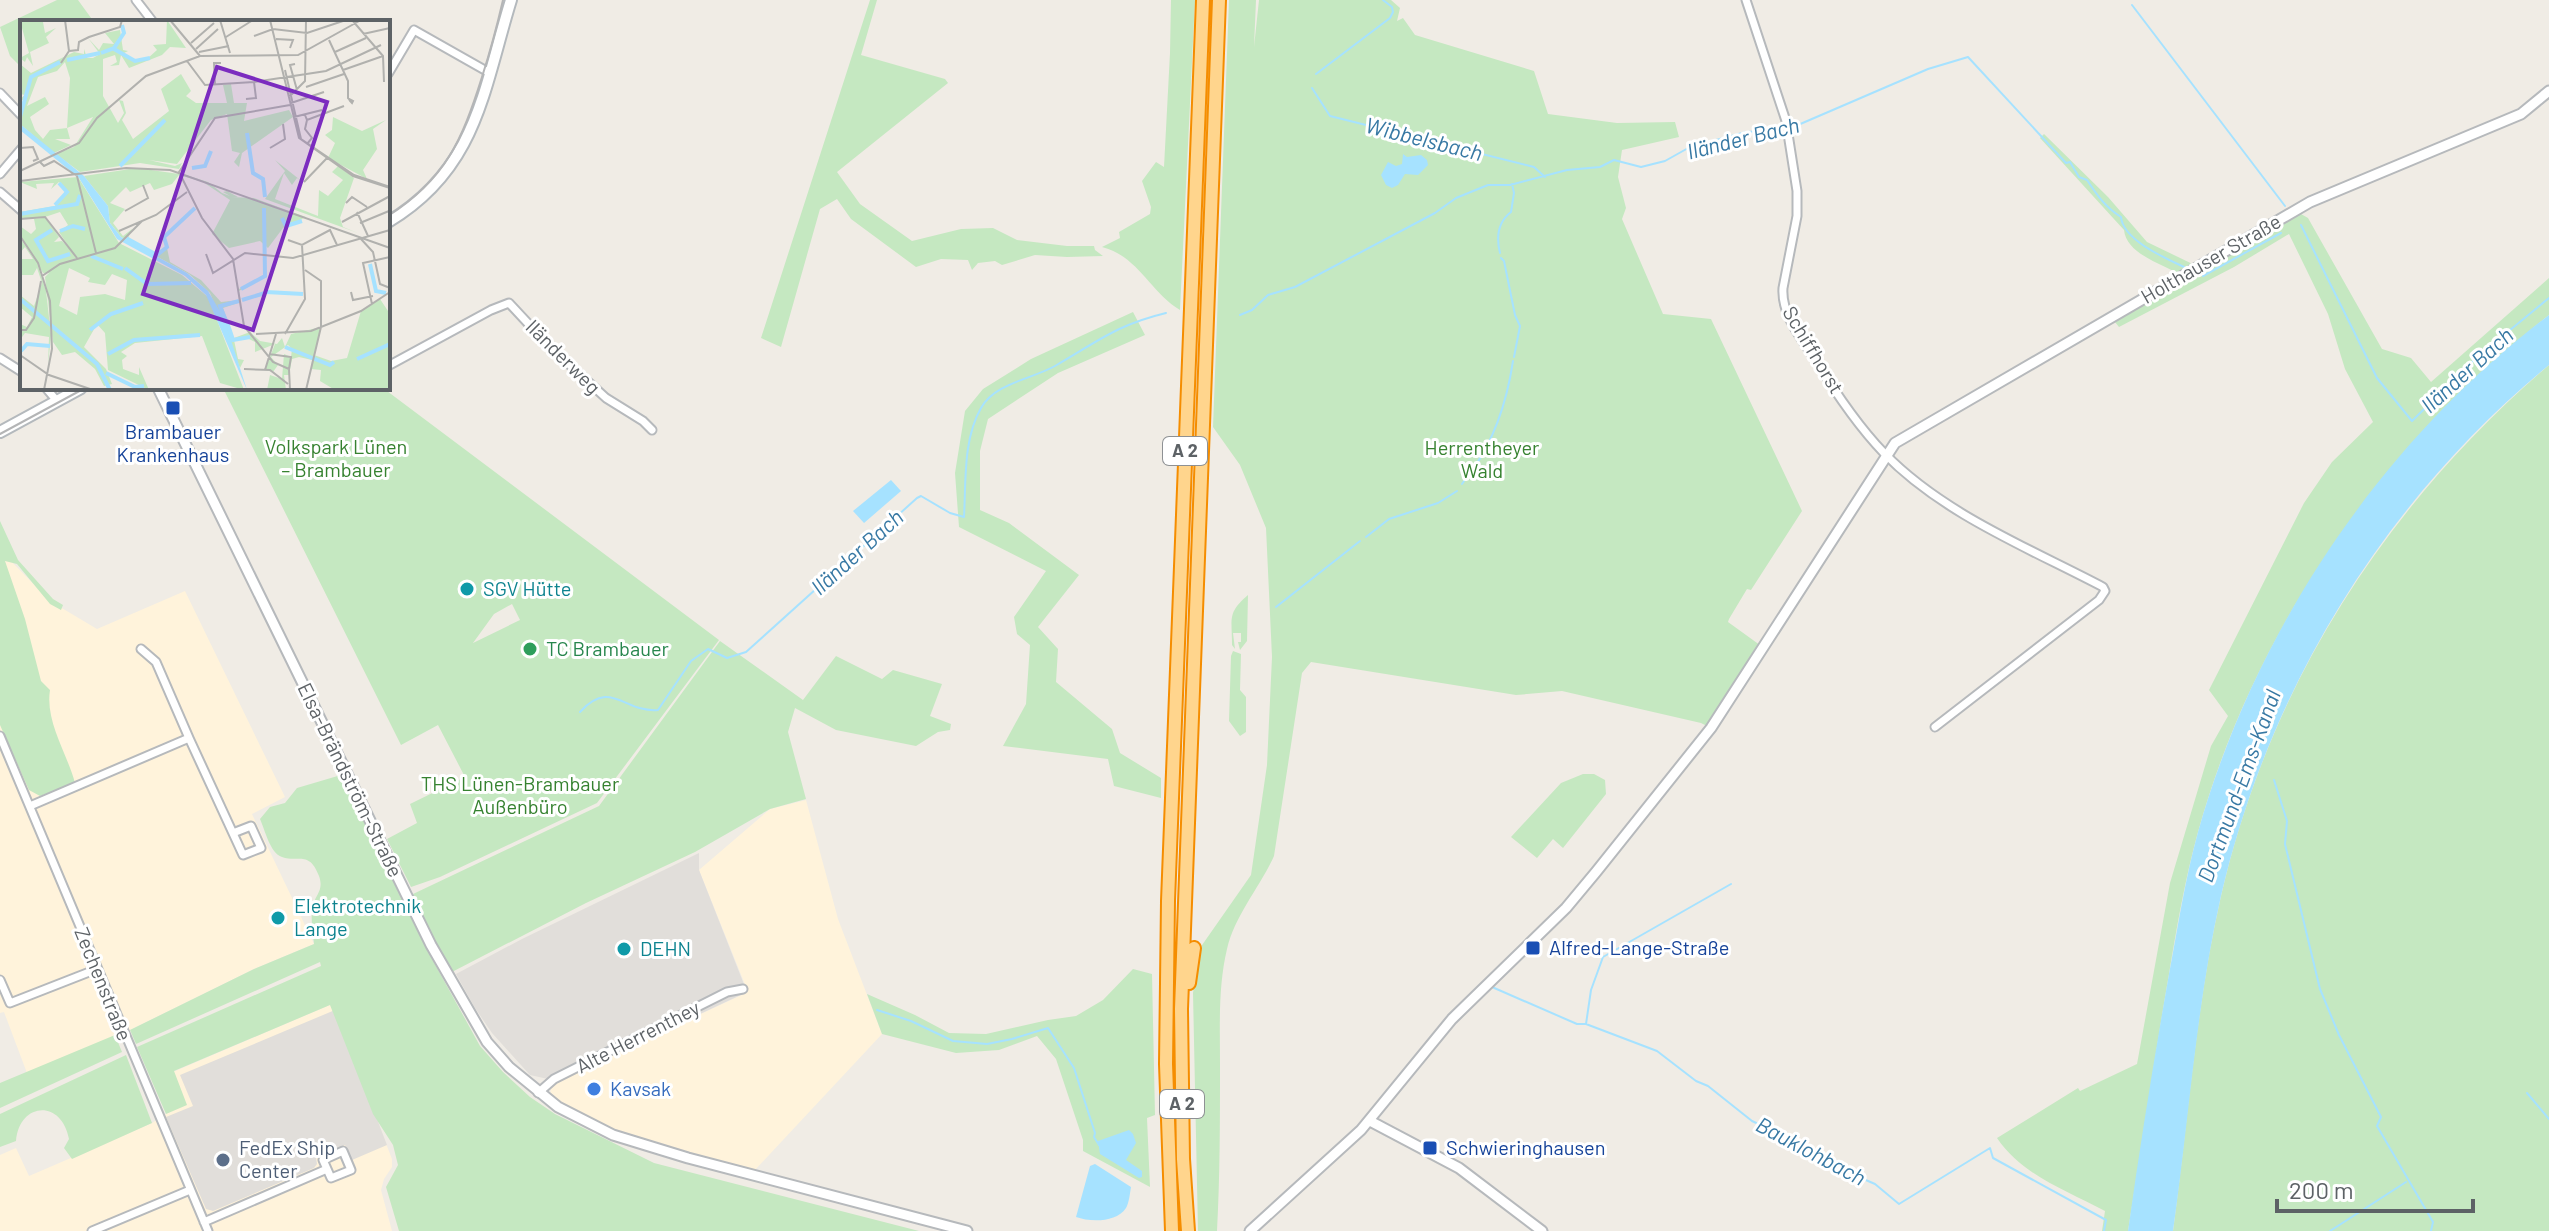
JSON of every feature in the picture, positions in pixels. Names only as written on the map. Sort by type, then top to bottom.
[{"type":"highway","name":"A 2","points":[[1172,1231],[1166,1064],[1168,901],[1203,0]]},
{"type":"highway","name":"A 2","points":[[1188,1231],[1183,1159],[1181,1009],[1219,0]]},
{"type":"highway","points":[[1203,401],[1213,427]]},
{"type":"highway","points":[[1181,1009],[1189,985],[1194,948]]},
{"type":"main road","points":[[390,221],[431,191],[458,157],[476,116],[511,0]]},
{"type":"main road","points":[[0,432],[77,390]]},
{"type":"street","points":[[136,0],[151,20]]},
{"type":"street","name":"Schiffhorst","points":[[1746,0],[1788,129],[1798,203],[1783,288],[1785,307],[1838,394],[1886,454]]},
{"type":"street","points":[[390,71],[414,30],[490,73]]},
{"type":"street","name":"Holthauser Straße","points":[[1886,454],[1895,443],[2299,208],[2521,114],[2549,91]]},
{"type":"street","points":[[0,93],[20,114]]},
{"type":"street","points":[[0,174],[20,150]]},
{"type":"street","points":[[0,192],[20,209]]},
{"type":"street","name":"Iländerweg","points":[[390,365],[509,303],[550,347],[606,398],[652,430]]},
{"type":"street","points":[[0,358],[20,371]]},
{"type":"street","points":[[48,390],[57,401]]},
{"type":"street","name":"Elsa-Brändström-Straße","points":[[159,390],[431,945],[487,1042],[509,1067],[538,1093],[593,1126],[648,1147],[967,1231]]},
{"type":"street","points":[[1250,1231],[1370,1121],[1452,1019],[1582,889],[1711,728],[1886,454],[1941,498],[2012,540],[2103,587],[2105,591],[2099,600],[1935,727]]},
{"type":"street","points":[[141,649],[156,662],[233,833]]},
{"type":"street","name":"Zechenstraße","points":[[0,736],[208,1231]]},
{"type":"street","points":[[30,806],[189,738]]},
{"type":"street","points":[[0,980],[10,1003],[97,969]]},
{"type":"street","name":"Alte Herrenthey","points":[[538,1093],[554,1079],[727,992],[743,989]]},
{"type":"street","points":[[1370,1121],[1459,1168],[1542,1231]]},
{"type":"street","points":[[204,1222],[327,1169]]},
{"type":"street","points":[[92,1231],[190,1190]]},
{"type":"shaded area","points":[[0,536],[9,559],[50,601],[97,629],[185,591],[285,797],[252,814],[314,944],[254,969],[130,1030],[27,1073],[4,1012],[0,1013]]},
{"type":"shaded area","points":[[806,800],[838,919],[882,1034],[754,1171],[612,1132],[550,1096],[551,1087],[557,1081],[748,992],[699,870],[770,809]]},
{"type":"shaded area","points":[[699,853],[699,870],[747,992],[557,1081],[530,1075],[492,1033],[456,974]]},
{"type":"shaded area","points":[[332,1004],[392,1159],[392,1167],[381,1190],[392,1231],[0,1231],[0,1155],[16,1148],[29,1176],[152,1123],[166,1114],[173,1072]]},
{"type":"shaded area","points":[[335,1010],[387,1145],[352,1160],[345,1145],[316,1157],[314,1168],[213,1211],[206,1209],[166,1117],[193,1106],[180,1075]]},
{"type":"green space","points":[[57,0],[78,0],[93,20],[20,20],[20,66],[10,56],[0,27]]},
{"type":"green space","points":[[870,0],[877,0],[861,55],[945,79],[948,83],[837,172],[860,204],[912,241],[961,229],[993,228],[1017,240],[1094,246],[1103,256],[1035,255],[1002,265],[995,261],[978,263],[972,270],[968,260],[941,259],[916,267],[851,219],[837,199],[820,209],[781,347],[761,338]]},
{"type":"green space","points":[[1171,0],[1195,0],[1180,310],[1160,294],[1135,266],[1102,247],[1120,238],[1119,232],[1150,214],[1151,207],[1142,181],[1156,162],[1164,167]]},
{"type":"green space","name":"Herrentheyer Wald","points":[[1229,0],[1256,0],[1254,47],[1259,0],[1391,0],[1400,8],[1397,21],[1403,18],[1415,35],[1534,71],[1548,114],[1617,123],[1675,122],[1679,137],[1622,150],[1618,177],[1626,208],[1622,219],[1663,314],[1711,319],[1802,511],[1729,619],[1728,622],[1764,648],[1711,728],[1701,723],[1562,691],[1516,695],[1311,662],[1302,673],[1274,856],[1236,924],[1224,963],[1220,1007],[1217,1231],[1198,1231],[1193,993],[1200,948],[1251,875],[1267,765],[1272,657],[1266,528],[1240,465],[1213,427]]},
{"type":"green space","points":[[2044,134],[2108,197],[2147,242],[2205,270],[2294,210],[2308,218],[2382,349],[2411,358],[2431,382],[2549,278],[2549,315],[2489,367],[2432,423],[2380,483],[2333,546],[2290,613],[2254,683],[2223,756],[2189,867],[2128,1231],[2102,1231],[2105,1211],[2032,1172],[1997,1138],[2078,1088],[2080,1091],[2137,1064],[2170,883],[2211,746],[2228,716],[2209,690],[2304,503],[2332,462],[2373,422],[2345,369],[2328,314],[2289,234],[2234,267],[2119,327],[2115,322],[2187,279],[2133,247],[2124,230],[2040,138]]},
{"type":"green space","points":[[1133,312],[1145,335],[1058,373],[988,419],[980,451],[980,510],[1009,523],[1079,575],[1038,627],[1058,649],[1056,682],[1112,729],[1120,753],[1161,778],[1161,798],[1114,786],[1108,759],[1003,746],[1026,704],[1030,645],[1017,634],[1014,617],[1046,571],[959,527],[955,473],[965,411],[983,389],[1031,359]]},
{"type":"green space","points":[[2549,365],[2549,1231],[2173,1231],[2212,937],[2242,818],[2270,743],[2303,672],[2342,604],[2386,539],[2435,478],[2490,420]]},
{"type":"green space","points":[[224,390],[386,390],[719,640],[597,803],[440,877],[411,887],[387,839],[417,823],[410,804],[465,777],[438,725],[401,745]],"holes":[[[512,604],[520,620],[473,643],[494,614]]]},
{"type":"green space","points":[[0,521],[18,560],[53,599],[63,605],[61,610],[50,604],[17,564],[5,561],[25,619],[41,681],[50,690],[54,726],[75,783],[40,796],[29,790],[0,725]]},
{"type":"green space","points":[[1248,595],[1247,641],[1240,650],[1238,642],[1241,642],[1241,633],[1233,633],[1235,649],[1232,645],[1232,617]]},
{"type":"green space","points":[[720,641],[803,700],[836,656],[882,679],[893,670],[942,684],[930,716],[951,724],[950,730],[938,732],[916,746],[836,730],[795,708],[788,732],[806,799],[770,809],[695,852],[586,903],[450,973],[413,894],[599,806]]},
{"type":"green space","points":[[1233,651],[1241,654],[1240,690],[1246,697],[1246,732],[1240,736],[1229,721]]},
{"type":"green space","points":[[1583,774],[1594,774],[1605,780],[1606,794],[1563,848],[1553,839],[1537,858],[1511,837],[1561,783]]},
{"type":"green space","points":[[341,775],[426,948],[480,1046],[530,1097],[555,1114],[654,1163],[919,1231],[399,1231],[386,1187],[398,1165],[393,1145],[373,1114],[330,1005],[174,1071],[187,1105],[166,1114],[137,1047],[321,966],[320,962],[136,1044],[130,1030],[254,969],[314,944],[312,914],[320,888],[319,876],[307,860],[278,855],[260,819],[270,807],[285,803],[297,788]]},
{"type":"green space","points":[[1133,969],[1152,974],[1155,1115],[1147,1118],[1150,1187],[1083,1151],[1083,1140],[1056,1059],[1037,1036],[999,1050],[956,1053],[882,1034],[867,994],[949,1033],[986,1034],[1076,1016],[1103,1000]]},
{"type":"green space","points":[[115,1035],[122,1052],[0,1108],[0,1083]]},
{"type":"green space","points":[[126,1055],[152,1123],[72,1159],[64,1148],[69,1139],[65,1126],[58,1117],[41,1110],[24,1119],[16,1141],[0,1147],[0,1114]]},
{"type":"water","points":[[1403,154],[1407,157],[1421,155],[1428,165],[1418,175],[1405,174],[1392,188],[1386,185],[1381,175],[1388,162],[1396,166],[1402,164]]},
{"type":"water","name":"Dortmund-Ems-Kanal","points":[[2549,315],[2549,365],[2490,418],[2435,476],[2386,537],[2342,603],[2303,672],[2269,744],[2242,819],[2212,937],[2173,1231],[2128,1231],[2189,867],[2223,757],[2253,684],[2290,613],[2332,545],[2379,481],[2431,421],[2488,365]]},
{"type":"water","points":[[891,480],[901,491],[864,523],[853,511]]},
{"type":"water","points":[[1129,1130],[1136,1143],[1126,1160],[1142,1171],[1139,1178],[1100,1154],[1098,1141]]},
{"type":"water","points":[[1095,1164],[1131,1187],[1126,1208],[1109,1219],[1076,1217],[1090,1166]]},
{"type":"waterway","name":"Wibbelsbach","points":[[1316,74],[1390,18],[1392,7],[1383,0]]},
{"type":"waterway","points":[[2132,5],[2285,206]]},
{"type":"waterway","name":"Iländer Bach","points":[[1791,128],[1928,69],[1968,57],[2066,163],[2070,162],[2079,177],[2087,180],[2106,205],[2121,217],[2137,241],[2184,267]]},
{"type":"waterway","name":"Wibbelsbach","points":[[1312,88],[1330,116],[1534,167],[1545,177]]},
{"type":"waterway","name":"Iländer Bach","points":[[1240,315],[1252,310],[1268,295],[1295,287],[1435,213],[1456,198],[1488,185],[1510,185],[1567,170],[1600,167],[1614,160],[1641,167],[1665,161],[1690,147],[1746,132],[1785,130]]},
{"type":"waterway","points":[[1500,253],[1499,230],[1511,212],[1512,184]]},
{"type":"waterway","name":"Iländer Bach","points":[[2301,225],[2377,378],[2412,421],[2476,358],[2549,298]]},
{"type":"waterway","name":"Iländer Bach","points":[[2203,276],[2281,233]]},
{"type":"waterway","points":[[1501,258],[1520,326],[1514,357]]},
{"type":"waterway","name":"Iländer Bach","points":[[580,712],[591,702],[609,697],[646,710],[658,710],[691,661],[708,649],[727,658],[746,652],[917,498],[921,496],[950,513],[964,517],[968,447],[975,420],[987,400],[1005,387],[1046,371],[1120,329],[1166,313]]},
{"type":"waterway","points":[[1471,472],[1499,419],[1513,361]]},
{"type":"waterway","points":[[1462,484],[1468,475]]},
{"type":"waterway","points":[[1366,537],[1389,519],[1438,503],[1457,491]]},
{"type":"waterway","points":[[1276,607],[1360,541]]},
{"type":"waterway","points":[[2274,780],[2287,821],[2285,844],[2320,989],[2339,1035],[2381,1117],[2377,1126],[2433,1222],[2431,1231]]},
{"type":"waterway","points":[[1586,1024],[1591,990],[1603,957],[1731,884]]},
{"type":"waterway","name":"Bauklohbach","points":[[1492,987],[1577,1024],[1586,1024],[1657,1051],[1752,1121],[1807,1147],[1831,1165],[1875,1184],[1899,1204],[1990,1148],[1993,1158],[2106,1220],[2104,1231]]},
{"type":"waterway","points":[[877,1010],[911,1021],[953,1041],[987,1044],[1048,1028],[1074,1068],[1099,1145]]},
{"type":"waterway","points":[[2527,1093],[2549,1119]]},
{"type":"waterway","points":[[2330,1231],[2406,1182]]},
{"type":"tram line","points":[[390,215],[424,188],[459,139],[482,77],[503,0]]},
{"type":"tram line","points":[[0,434],[81,390]]},
{"type":"place","name":"Brambauer Krankenhaus","points":[[173,408]]},
{"type":"place","name":"SGV Hütte","points":[[467,589]]},
{"type":"place","name":"TC Brambauer","points":[[530,649]]},
{"type":"place","name":"Elektrotechnik Lange","points":[[278,918]]},
{"type":"place","name":"Alfred-Lange-Straße","points":[[1533,948]]},
{"type":"place","name":"DEHN","points":[[624,949]]},
{"type":"place","name":"Kavsak","points":[[594,1089]]},
{"type":"place","name":"Schwieringhausen","points":[[1430,1148]]},
{"type":"place","name":"FedEx Ship Center","points":[[223,1160]]},
{"type":"park label","name":"Volkspark Lünen – Brambauer","points":[[336,458]]},
{"type":"park label","name":"THS Lünen-Brambauer Außenbüro","points":[[520,796]]}]
